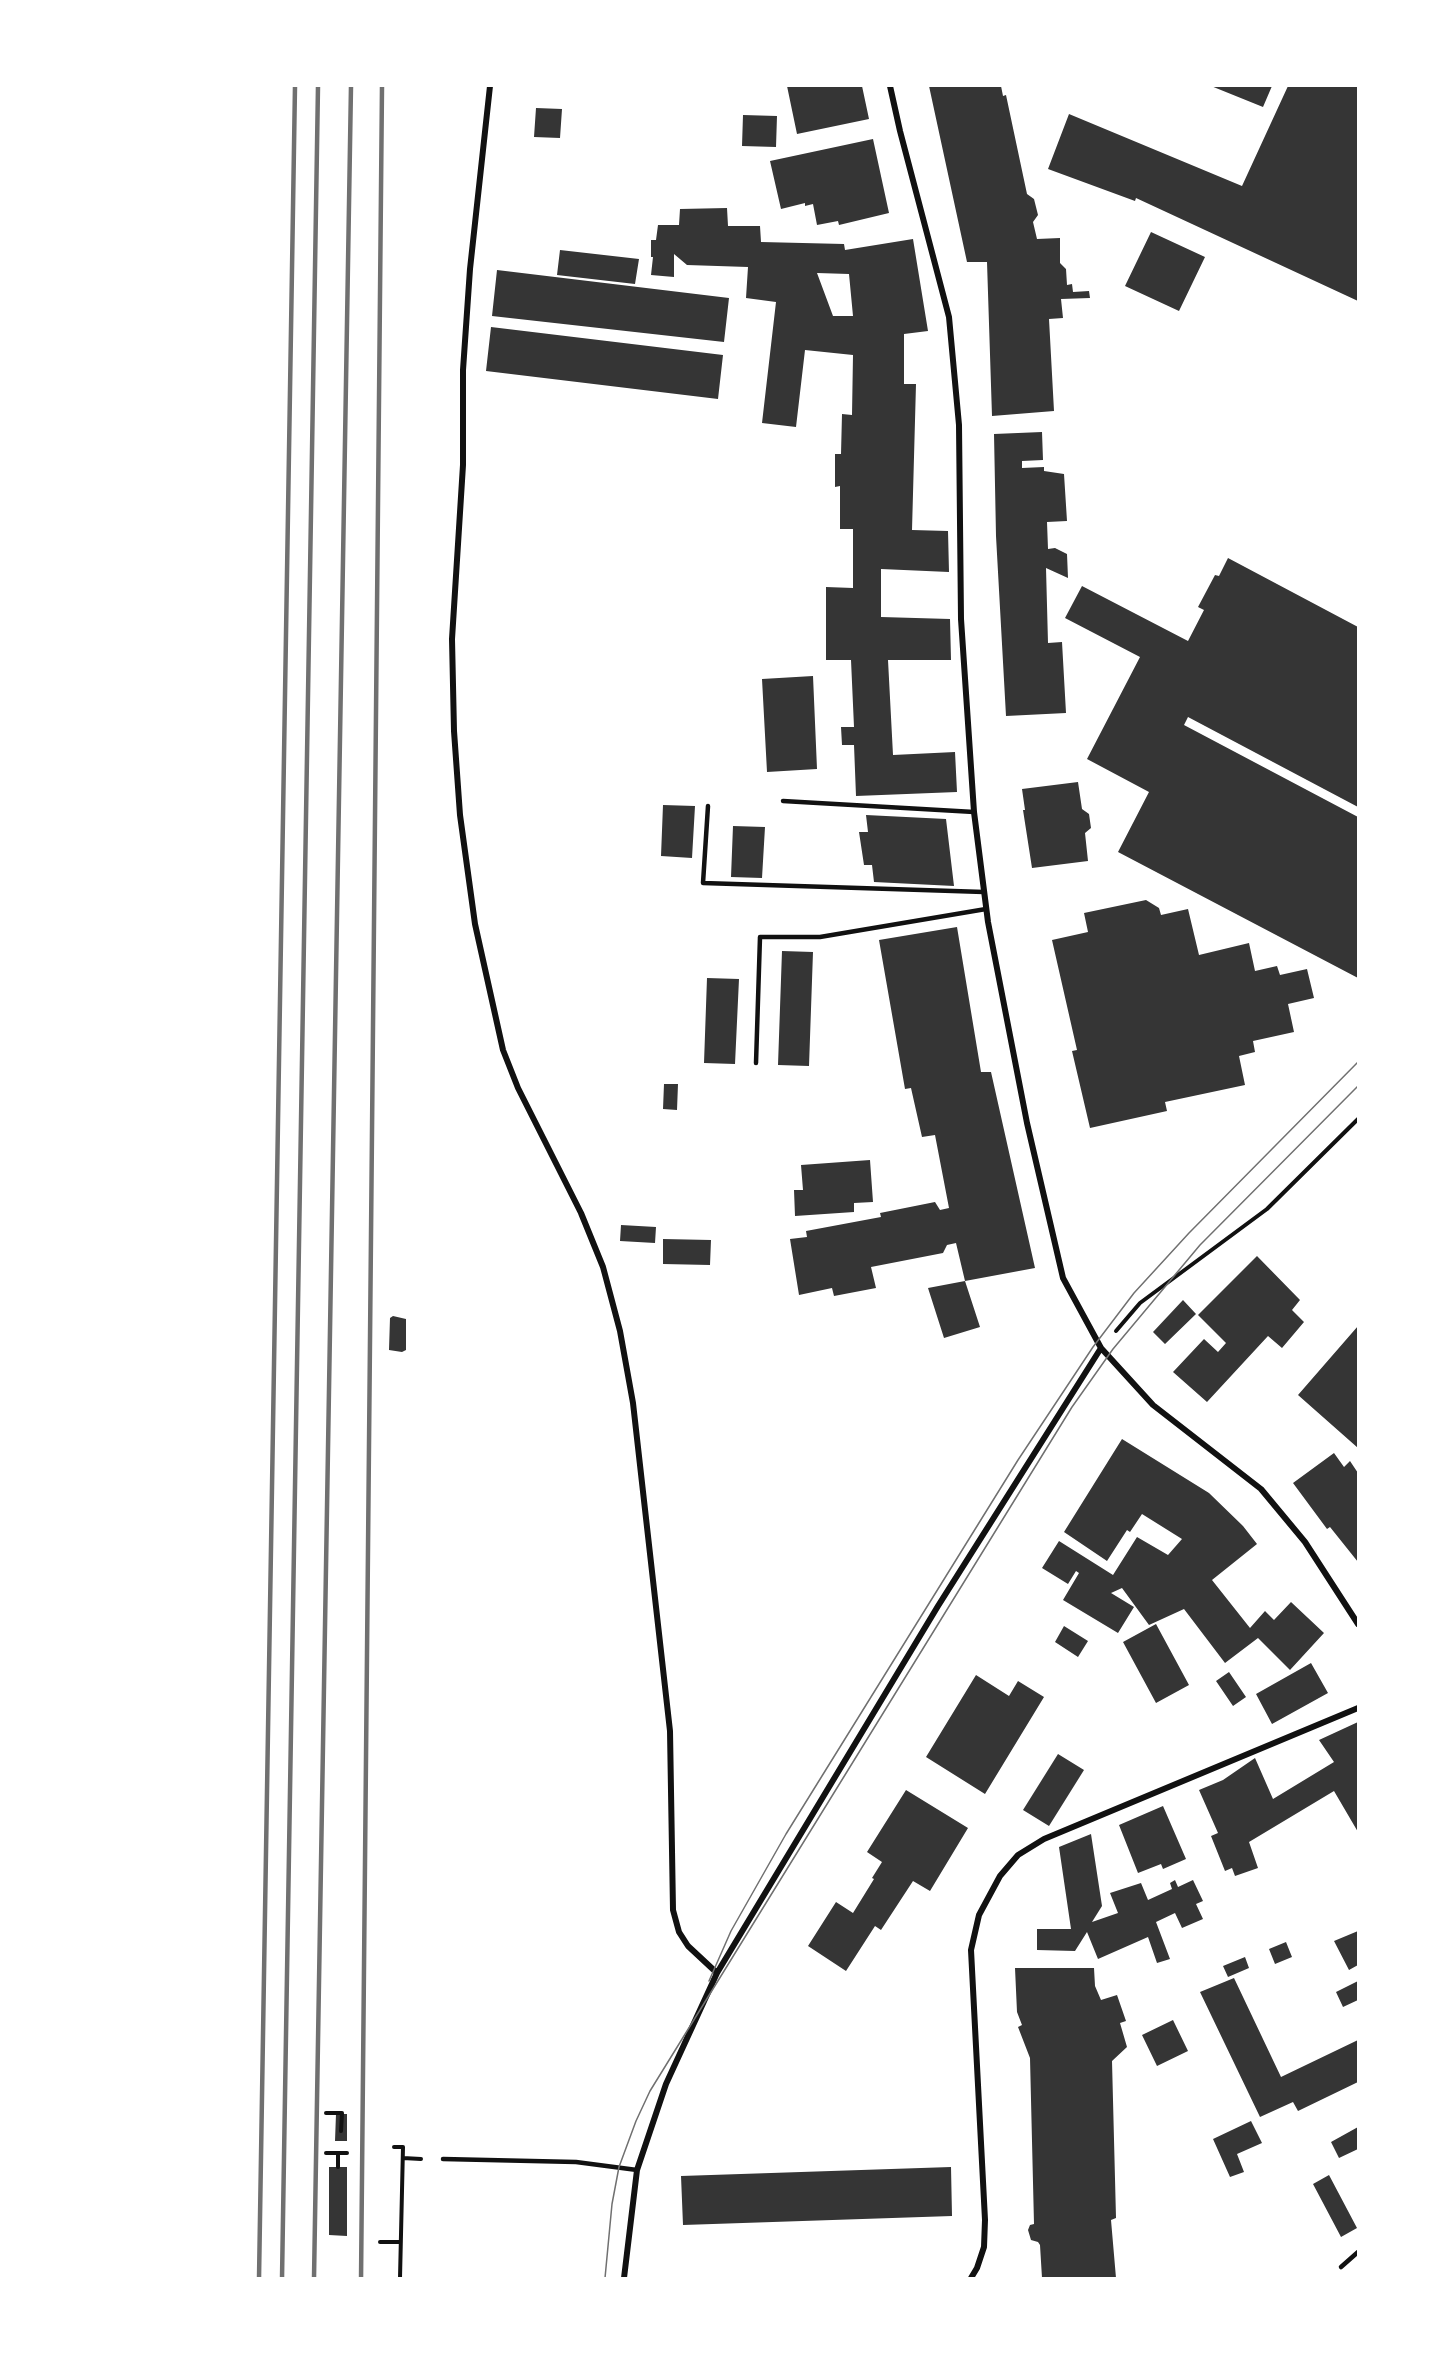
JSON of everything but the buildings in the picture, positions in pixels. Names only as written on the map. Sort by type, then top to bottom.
[{"type":"street","points":[[490,86],[470,268],[463,370],[463,465],[452,639],[454,731],[460,814],[475,924],[502,1050],[518,1088],[581,1213],[603,1268],[620,1331],[633,1403],[670,1731],[673,1910],[679,1932],[688,1946],[717,1972]]},
{"type":"street","points":[[890,86],[949,317],[959,425],[961,619],[974,812],[986,909],[1027,1123],[1063,1278],[1101,1348],[1153,1405],[1261,1489],[1305,1542],[1359,1624]]},
{"type":"street","points":[[624,2278],[637,2170],[666,2084],[717,1972],[944,1596],[1101,1348]]},
{"type":"street","points":[[971,2278],[984,2247],[985,2220],[970,1950],[979,1915],[1000,1876],[1018,1855],[1044,1839],[1359,1708]]},
{"type":"lane","points":[[783,801],[974,812]]},
{"type":"lane","points":[[708,806],[703,883],[984,892]]},
{"type":"lane","points":[[756,1063],[760,937],[820,937],[986,909]]},
{"type":"lane","points":[[443,2159],[576,2163],[637,2170]]},
{"type":"lane","points":[[1341,2266],[1359,2252]]},
{"type":"path","points":[[1101,1348],[1140,1303],[1267,1209],[1359,1119]]},
{"type":"path","points":[[326,2113],[342,2113],[341,2132]]},
{"type":"path","points":[[394,2147],[403,2147],[400,2278]]},
{"type":"path","points":[[326,2153],[347,2153]]},
{"type":"path","points":[[338,2153],[338,2167]]},
{"type":"path","points":[[380,2242],[400,2242]]},
{"type":"tram line","points":[[709,1981],[731,1931],[786,1834],[1018,1460],[1093,1347],[1134,1293],[1189,1233],[1358,1062]]},
{"type":"tram line","points":[[605,2278],[612,2204],[619,2167],[650,2091],[1072,1407],[1113,1349],[1200,1245],[1358,1086]]},
{"type":"railway","points":[[259,2278],[295,86]]},
{"type":"railway","points":[[282,2278],[318,86]]},
{"type":"railway","points":[[314,2278],[351,86]]},
{"type":"railway","points":[[361,2278],[382,86]]}]
